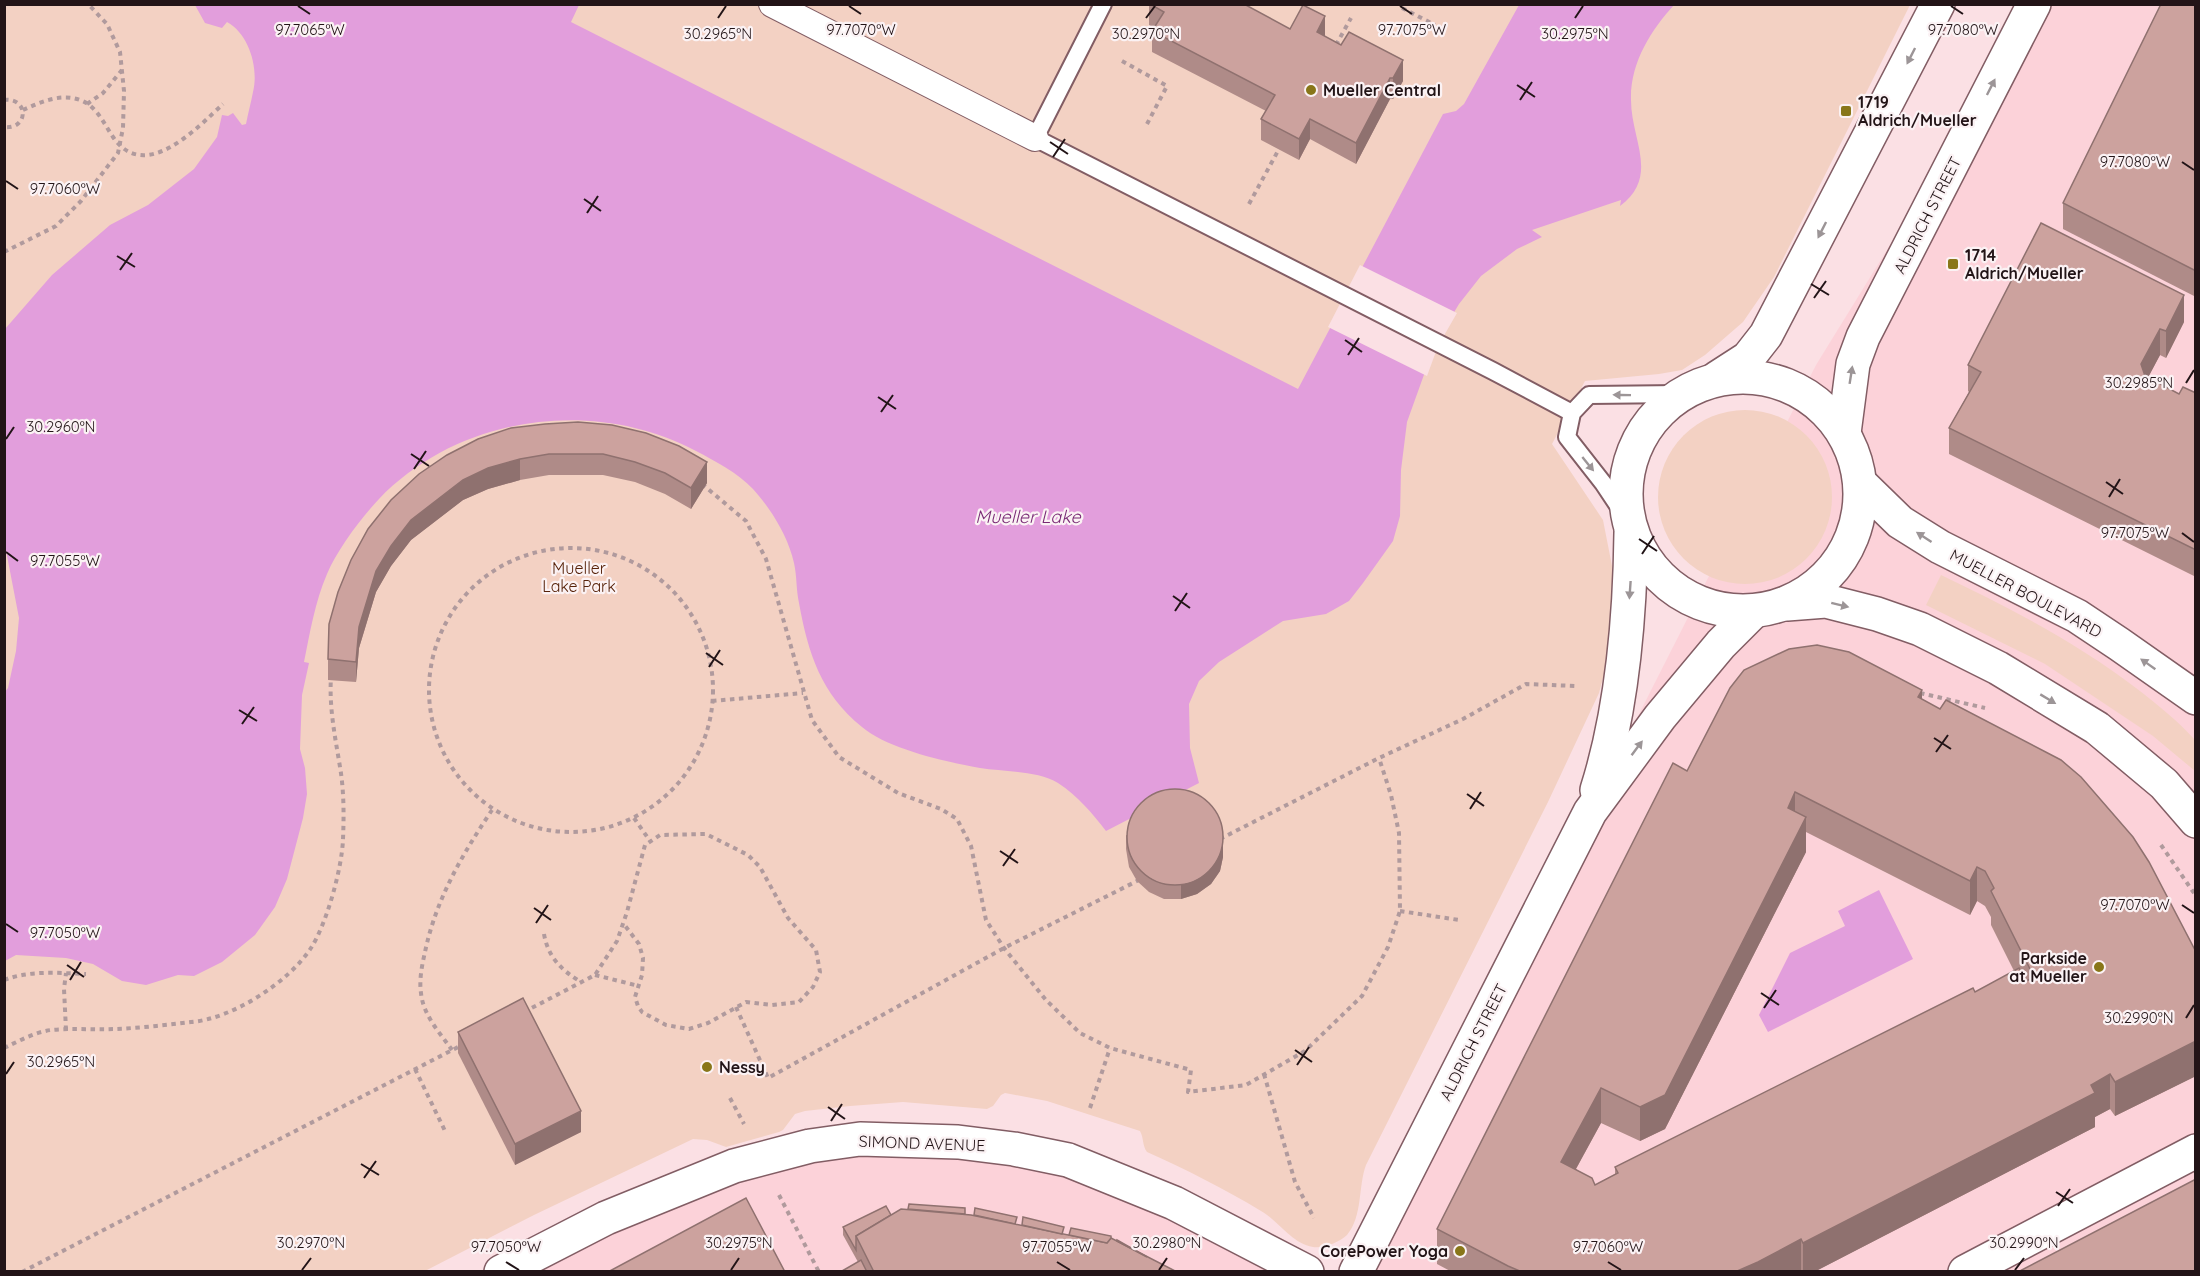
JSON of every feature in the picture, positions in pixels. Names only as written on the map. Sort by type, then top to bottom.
[{"type":"street","points":[[772,4],[1035,138]]},
{"type":"street","points":[[1715,379],[1748,358],[1766,335],[1938,4]]},
{"type":"street","name":"ALDRICH STREET","points":[[1844,433],[1853,364],[1863,337],[2034,4]]},
{"type":"street","points":[[1715,379],[1751,376],[1786,384],[1804,393],[1820,405],[1844,433],[1857,464],[1860,483],[1857,520],[1851,540],[1841,558],[1824,579],[1807,592],[1768,607]]},
{"type":"street","name":"ALDRICH STREET","points":[[1356,1272],[1590,812],[1605,765],[1617,702],[1630,589],[1628,472],[1639,439],[1662,409],[1680,394],[1715,379]]},
{"type":"street","name":"MUELLER BOULEVARD","points":[[1860,483],[1900,522],[1940,547],[2077,616],[2196,698]]},
{"type":"street","points":[[1630,527],[1640,551],[1651,568],[1670,586],[1688,598],[1708,606],[1730,611],[1827,602],[1920,628],[1998,668],[2097,728],[2164,784],[2196,821]]},
{"type":"street","name":"ALDRICH STREET","points":[[1590,812],[1660,717],[1721,644],[1768,607]]},
{"type":"street","name":"SIMOND AVENUE","points":[[501,1272],[606,1218],[734,1166],[810,1146],[860,1139],[958,1142],[1014,1149],[1068,1160],[1174,1203],[1307,1272]]},
{"type":"street","points":[[1965,1272],[2196,1151]]},
{"type":"lane","points":[[1103,4],[1035,138],[1493,371],[1572,414]]},
{"type":"lane","points":[[1630,527],[1603,483],[1567,437],[1572,414],[1589,394],[1680,394]]},
{"type":"path","points":[[4,252],[56,226],[81,201],[118,153],[123,128],[124,91],[120,52],[107,24],[88,4]]},
{"type":"path","points":[[1402,8],[1435,25]]},
{"type":"path","points":[[1334,49],[1351,18]]},
{"type":"path","points":[[1122,61],[1167,86],[1147,124]]},
{"type":"path","points":[[87,104],[103,93],[122,70]]},
{"type":"path","points":[[23,110],[52,99],[68,98],[87,104],[98,113],[119,147],[142,155],[157,154],[182,140],[223,104]]},
{"type":"path","points":[[4,100],[13,100],[21,105],[23,110],[20,122],[13,127],[4,127]]},
{"type":"path","points":[[1249,204],[1279,149]]},
{"type":"path","points":[[693,479],[710,489],[746,521],[766,559],[812,720],[839,757],[898,793],[941,809],[957,819],[971,846],[986,920],[1004,948],[1046,999],[1080,1033],[1110,1048],[1191,1070],[1188,1092],[1246,1085],[1305,1051],[1362,996],[1388,947],[1400,911],[1399,833],[1391,795],[1379,758]]},
{"type":"path","points":[[580,548],[617,555],[651,572],[679,597],[699,628],[711,663],[712,701],[700,749],[673,789],[634,818],[599,830],[562,833],[525,826],[492,810],[464,786],[442,755],[430,720],[431,682],[438,646],[454,613],[477,584],[507,562],[543,550],[580,548]]},
{"type":"path","points":[[4,1048],[51,1030],[117,1029],[198,1022],[239,1007],[270,990],[312,947],[336,882],[343,841],[340,769],[332,726],[332,670]]},
{"type":"path","points":[[1212,843],[1379,758],[1463,719],[1526,684],[1576,686]]},
{"type":"path","points":[[712,701],[803,693]]},
{"type":"path","points":[[1917,693],[1995,710]]},
{"type":"path","points":[[452,1050],[430,1019],[421,994],[422,966],[430,928],[443,894],[462,855],[492,810]]},
{"type":"path","points":[[634,818],[650,841]]},
{"type":"path","points":[[520,1014],[595,975],[617,941],[645,845],[660,836],[706,834],[748,855],[760,867],[788,918],[816,950],[820,972],[813,987],[799,1002],[772,1005],[746,1002],[708,1023],[689,1029],[666,1025],[642,1012],[635,997],[642,975],[643,958],[639,944],[623,923]]},
{"type":"path","points":[[2160,843],[2196,896]]},
{"type":"path","points":[[735,1007],[768,1078],[1004,948],[1150,874]]},
{"type":"path","points":[[1400,911],[1458,920]]},
{"type":"path","points":[[544,934],[552,957],[562,968],[582,982]]},
{"type":"path","points":[[4,980],[17,975],[44,972],[86,974]]},
{"type":"path","points":[[66,973],[64,998],[66,1030]]},
{"type":"path","points":[[595,975],[639,986]]},
{"type":"path","points":[[22,1272],[471,1040]]},
{"type":"path","points":[[1090,1108],[1110,1048]]},
{"type":"path","points":[[415,1069],[446,1133]]},
{"type":"path","points":[[1264,1074],[1295,1182],[1314,1218]]},
{"type":"path","points":[[730,1098],[747,1128]]},
{"type":"path","points":[[779,1195],[819,1272]]},
{"type":"shaded area","points":[[2038,5],[2195,5],[2195,1271],[1356,1272],[1816,365]]},
{"type":"shaded area","points":[[1014,1149],[1307,1272],[501,1272],[762,1159]]},
{"type":"green space","name":"Mueller Lake Park","points":[[5,5],[1910,5],[1774,277],[1743,322],[1705,355],[1682,370],[1585,381],[1552,444],[1603,520],[1613,571],[1615,608],[1612,644],[1599,693],[1548,802],[1366,1165],[1356,1219],[1344,1238],[1322,1247],[1305,1245],[1247,1203],[1147,1152],[1140,1131],[1047,1101],[1005,1093],[987,1109],[903,1102],[850,1106],[795,1114],[779,1132],[726,1147],[707,1140],[693,1139],[534,1215],[425,1271],[5,1272]]},
{"type":"green space","points":[[1745,410],[1778,417],[1793,425],[1806,436],[1817,449],[1825,464],[1832,497],[1825,530],[1817,545],[1806,558],[1793,569],[1778,577],[1745,584],[1712,577],[1697,569],[1684,558],[1673,545],[1665,530],[1658,497],[1665,464],[1673,449],[1684,436],[1697,425],[1712,417]]},
{"type":"green space","points":[[1941,575],[2042,627],[2090,656],[2136,688],[2174,719],[2195,740],[2195,771],[2153,736],[2045,664],[1926,605]]},
{"type":"water","name":"Mueller Lake","points":[[195,5],[579,5],[571,22],[1298,389],[1443,114],[1456,111],[1464,104],[1519,5],[1674,5],[1650,36],[1634,73],[1632,115],[1641,170],[1639,182],[1632,194],[1620,206],[1621,200],[1532,230],[1542,237],[1517,249],[1481,276],[1459,304],[1435,344],[1407,422],[1401,470],[1400,516],[1393,541],[1349,601],[1326,614],[1283,621],[1219,662],[1199,681],[1189,704],[1190,748],[1199,783],[1106,831],[1078,799],[1050,779],[935,758],[902,748],[873,735],[836,701],[818,671],[807,639],[798,598],[795,568],[788,543],[772,514],[747,483],[711,459],[656,434],[615,424],[572,420],[530,423],[488,433],[448,448],[412,471],[379,499],[350,535],[327,574],[308,640],[304,662],[309,663],[302,695],[300,749],[305,768],[307,794],[287,879],[275,907],[255,935],[222,962],[194,976],[178,975],[146,985],[122,981],[93,964],[66,958],[16,955],[5,961],[4,693],[8,688],[16,651],[19,618],[4,540],[5,329],[52,275],[110,225],[148,205],[194,169],[217,137],[222,115],[228,116],[233,113],[242,125],[246,124],[255,73],[246,43],[235,27],[227,22],[222,28],[205,23]]},
{"type":"water","points":[[1879,890],[1913,959],[1768,1032],[1759,1015],[1790,953],[1845,926],[1838,911]]},
{"type":"pier","points":[[1360,265],[1457,313],[1438,346],[1427,376],[1328,327]]},
{"type":"building","name":"Mueller Central","points":[[1150,4],[1244,4],[1290,29],[1303,5],[1325,16],[1317,32],[1341,45],[1349,32],[1403,60],[1393,78],[1390,78],[1356,143],[1310,119],[1299,139],[1261,119],[1275,95],[1152,31],[1164,12]]},
{"type":"building","points":[[2161,4],[2196,4],[2196,271],[2063,203]]},
{"type":"building","points":[[2041,223],[2184,295],[2166,331],[2160,329],[2141,364],[2145,376],[2179,394],[2183,387],[2196,393],[2196,550],[1949,428],[1981,372],[1968,365]]},
{"type":"building","points":[[578,422],[612,425],[646,433],[679,446],[707,462],[691,488],[665,473],[603,454],[549,454],[520,459],[488,468],[463,480],[411,520],[376,571],[359,627],[356,662],[328,659],[329,624],[338,592],[351,560],[368,529],[391,500],[419,474],[447,455],[478,439],[511,428]]},
{"type":"building","name":"Parkside at Mueller","points":[[1817,645],[1849,652],[1922,690],[1918,697],[1940,709],[1946,700],[2061,760],[2081,777],[2133,837],[2149,862],[2196,952],[2196,1041],[2115,1082],[2110,1074],[2091,1085],[2095,1093],[1803,1243],[1801,1239],[1735,1272],[1522,1272],[1437,1229],[1673,763],[1687,771],[1730,688],[1744,670],[1789,649]],"holes":[[[1795,792],[1970,881],[1977,867],[1985,871],[1994,888],[1991,891],[2034,977],[2025,982],[2019,968],[1975,992],[1973,988],[1615,1167],[1618,1173],[1595,1185],[1592,1178],[1561,1162],[1601,1088],[1640,1107],[1665,1095],[1806,817],[1788,808]]]},
{"type":"building","points":[[1175,789],[1193,792],[1209,803],[1220,819],[1223,837],[1220,855],[1209,871],[1193,882],[1175,885],[1157,882],[1141,871],[1130,855],[1127,837],[1130,819],[1141,803],[1157,792]]},
{"type":"building","points":[[523,998],[581,1111],[515,1144],[458,1032]]},
{"type":"building","points":[[2196,1179],[2196,1272],[2018,1272]]},
{"type":"building","points":[[746,1198],[785,1272],[608,1272]]},
{"type":"building","points":[[909,1204],[965,1208],[965,1214],[908,1209]]},
{"type":"building","points":[[886,1206],[891,1215],[856,1236],[856,1250],[843,1227]]},
{"type":"building","points":[[975,1208],[1017,1217],[1015,1224],[974,1215]]},
{"type":"building","points":[[901,1209],[971,1215],[1107,1243],[1111,1238],[1177,1272],[874,1272],[856,1236]]},
{"type":"building","points":[[1023,1217],[1064,1227],[1062,1234],[1022,1225]]},
{"type":"building","points":[[1071,1228],[1111,1236],[1111,1238],[1107,1243],[1069,1235]]},
{"type":"building","points":[[861,1260],[867,1272],[842,1272],[842,1271]]},
{"type":"place","name":"Mueller Central","points":[[1311,90]]},
{"type":"place","name":"1719 Aldrich/Mueller","points":[[1846,111]]},
{"type":"place","name":"1714 Aldrich/Mueller","points":[[1953,264]]},
{"type":"place","name":"Parkside at Mueller","points":[[2099,967]]},
{"type":"place","name":"Nessy","points":[[707,1067]]},
{"type":"place","name":"CorePower Yoga","points":[[1460,1251]]}]
